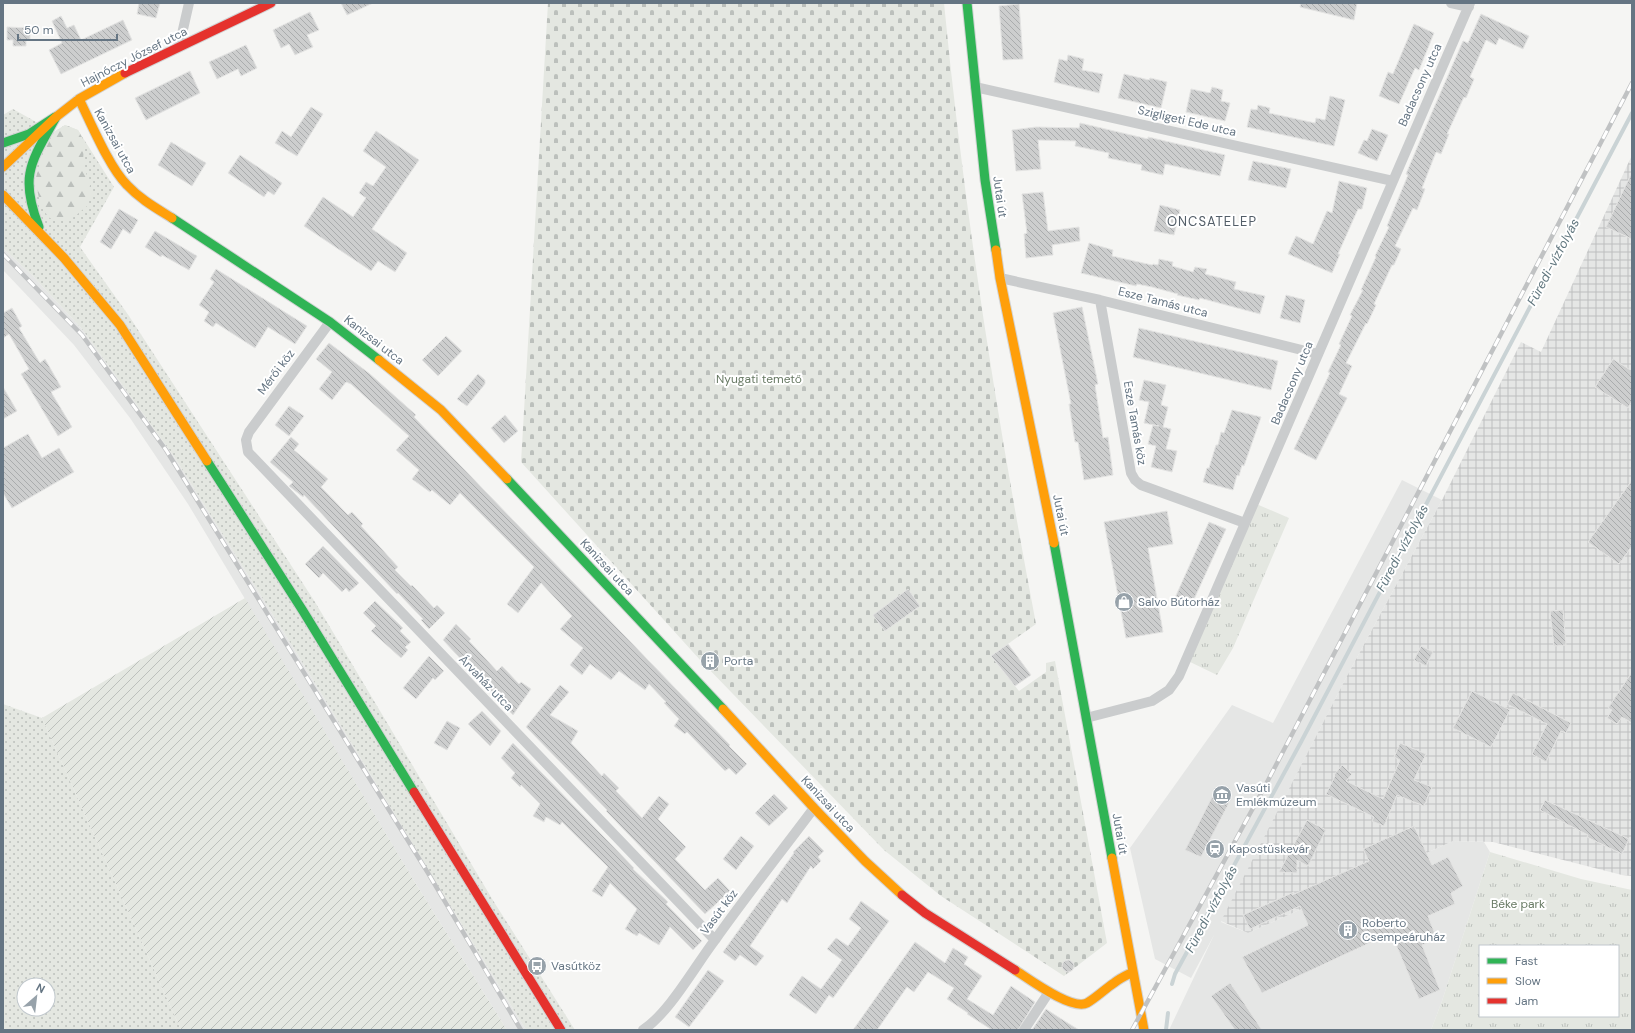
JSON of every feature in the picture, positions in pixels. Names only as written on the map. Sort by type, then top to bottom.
[{"type":"street","points":[[179,48],[189,3]]},
{"type":"street","name":"Hajnóczy József utca","points":[[3,167],[56,117],[79,99],[100,86],[271,3]]},
{"type":"street","name":"Jutai út","points":[[967,3],[985,180],[1000,278],[1048,510],[1144,1030]]},
{"type":"street","points":[[1451,3],[1469,5]]},
{"type":"street","name":"Badacsony utca","points":[[1086,718],[1152,701],[1169,690],[1179,676],[1469,5]]},
{"type":"street","name":"Szigligeti Ede utca","points":[[975,86],[1393,180]]},
{"type":"street","name":"Kanizsai utca","points":[[79,99],[113,165],[126,184],[142,199],[330,322],[441,410],[681,663],[814,808],[894,889],[925,913],[1049,992],[1071,1003],[1079,1005],[1086,1004],[1116,981],[1133,972]]},
{"type":"street","points":[[3,143],[29,134],[56,117]]},
{"type":"street","points":[[40,232],[31,205],[28,185],[30,172],[36,153],[56,117]]},
{"type":"street","points":[[3,195],[40,232],[99,297],[120,325],[303,611],[560,1030]]},
{"type":"street","name":"Esze Tamás utca","points":[[1000,278],[1100,300],[1318,354]]},
{"type":"street","name":"Esze Tamás köz","points":[[1100,300],[1131,473],[1135,480],[1141,485],[1245,523]]},
{"type":"street","name":"Mérői köz","points":[[246,440],[254,424],[330,322]]},
{"type":"street","name":"Árvaház utca","points":[[246,440],[248,452],[256,462],[715,940]]},
{"type":"street","name":"Vasút köz","points":[[643,1030],[651,1025],[666,1008],[814,808]]},
{"type":"street","points":[[1024,1030],[1049,992]]},
{"type":"shaded area","points":[[1632,155],[1632,876],[1622,875],[1493,842],[1453,841],[1248,933],[1221,921],[1347,676],[1442,500],[1521,342],[1541,352]]},
{"type":"shaded area","points":[[3,248],[32,275],[82,329],[175,458],[293,647],[526,1030],[507,1030],[416,884],[188,504],[130,418],[74,345],[3,270]]},
{"type":"shaded area","points":[[1402,480],[1442,500],[1347,676],[1221,922],[1248,933],[1453,841],[1484,842],[1490,852],[1442,1001],[1431,1030],[1169,1030],[1214,935],[1191,978],[1155,959],[1130,848],[1232,705],[1273,723]]},
{"type":"green space","name":"Nyugati temető","points":[[548,3],[944,3],[961,159],[983,315],[1008,470],[1036,624],[991,656],[1019,691],[1046,672],[1046,663],[1055,661],[1107,943],[1064,976],[941,896],[884,850],[701,661],[521,462]]},
{"type":"green space","points":[[13,109],[54,132],[65,125],[78,130],[114,187],[80,247],[129,316],[315,602],[494,902],[575,1030],[526,1030],[293,647],[175,458],[82,329],[32,275],[3,248],[3,115]]},
{"type":"green space","points":[[65,125],[78,130],[84,141],[83,163],[92,192],[87,206],[74,217],[58,222],[48,217],[40,202],[35,181],[42,156],[54,132]]},
{"type":"green space","points":[[1254,503],[1289,518],[1233,648],[1217,675],[1186,660]]},
{"type":"green space","points":[[245,598],[416,884],[507,1030],[181,1030],[42,718]]},
{"type":"green space","points":[[3,704],[42,718],[181,1030],[3,1030]]},
{"type":"green space","name":"Béke park","points":[[1490,852],[1581,879],[1632,890],[1632,1030],[1431,1030],[1442,1001]]},
{"type":"building","points":[[139,3],[160,3],[156,18],[137,14]]},
{"type":"building","points":[[341,3],[373,3],[347,15]]},
{"type":"building","points":[[1301,3],[1357,3],[1354,20],[1300,7]]},
{"type":"building","points":[[1019,4],[1023,59],[1003,60],[999,6]]},
{"type":"building","points":[[310,12],[319,30],[307,35],[313,47],[295,55],[289,44],[281,48],[273,30]]},
{"type":"building","points":[[1481,14],[1529,36],[1523,49],[1499,38],[1496,45],[1486,40],[1470,77],[1474,79],[1447,134],[1449,134],[1441,154],[1436,152],[1422,188],[1425,189],[1417,210],[1413,208],[1395,246],[1401,249],[1374,304],[1376,305],[1367,324],[1366,323],[1346,363],[1352,366],[1339,394],[1347,398],[1316,460],[1294,449],[1330,373],[1328,372],[1341,345],[1339,344],[1352,316],[1350,315],[1363,290],[1361,290],[1389,227],[1387,226],[1408,175],[1406,174],[1430,117],[1463,41],[1468,43]]},
{"type":"building","points":[[61,16],[67,28],[74,25],[81,40],[123,20],[132,40],[61,74],[49,50],[62,43],[52,21]]},
{"type":"building","points":[[1414,24],[1434,33],[1419,70],[1415,68],[1399,104],[1379,96],[1388,72],[1393,74]]},
{"type":"building","points":[[7,27],[30,28],[30,40],[26,40],[26,46],[13,46],[13,40],[7,40]]},
{"type":"building","points":[[246,45],[257,68],[241,76],[238,69],[217,79],[209,62]]},
{"type":"building","points":[[1068,55],[1084,59],[1082,70],[1103,74],[1099,93],[1054,82],[1059,59],[1067,61]]},
{"type":"building","points":[[190,71],[200,93],[146,120],[135,98]]},
{"type":"building","points":[[1124,74],[1149,80],[1150,78],[1167,82],[1161,108],[1118,98]]},
{"type":"building","points":[[1212,87],[1223,90],[1221,101],[1230,103],[1225,121],[1186,112],[1191,89],[1210,93]]},
{"type":"building","points":[[1330,96],[1345,100],[1334,146],[1247,127],[1251,109],[1257,110],[1258,105],[1270,108],[1269,113],[1315,123],[1316,118],[1325,120]]},
{"type":"building","points":[[311,107],[323,114],[297,156],[275,143],[282,131],[291,137]]},
{"type":"building","points":[[1080,123],[1225,155],[1220,176],[1165,164],[1163,175],[1141,170],[1142,165],[1108,158],[1109,153],[1075,146],[1076,141],[1038,140],[1041,169],[1016,171],[1012,130],[1036,127],[1079,128]]},
{"type":"building","points":[[1372,129],[1388,135],[1377,161],[1358,153],[1364,140],[1367,141]]},
{"type":"building","points":[[376,131],[419,160],[372,229],[407,253],[395,272],[378,261],[371,271],[304,226],[323,197],[353,217],[366,198],[359,193],[366,182],[373,186],[386,167],[363,151]]},
{"type":"building","points":[[171,142],[206,163],[192,186],[158,165]]},
{"type":"building","points":[[240,155],[282,183],[274,195],[268,191],[264,197],[228,173]]},
{"type":"building","points":[[1253,161],[1291,169],[1286,188],[1248,180]]},
{"type":"building","points":[[1632,172],[1632,239],[1606,227]]},
{"type":"building","points":[[1339,181],[1367,188],[1362,209],[1358,209],[1338,254],[1340,254],[1332,273],[1288,254],[1296,236],[1313,244],[1327,211],[1332,213]]},
{"type":"building","points":[[1043,192],[1048,231],[1079,227],[1080,241],[1052,245],[1053,255],[1026,258],[1024,234],[1027,233],[1022,194]]},
{"type":"building","points":[[1160,205],[1180,210],[1174,235],[1154,231]]},
{"type":"building","points":[[119,209],[138,220],[130,234],[123,229],[111,249],[100,242]]},
{"type":"building","points":[[155,231],[197,256],[189,270],[162,255],[161,257],[145,247]]},
{"type":"building","points":[[1089,243],[1113,250],[1112,256],[1152,265],[1158,265],[1159,259],[1173,262],[1172,266],[1193,272],[1195,267],[1207,269],[1205,274],[1236,282],[1234,289],[1265,296],[1260,314],[1200,298],[1199,300],[1177,295],[1178,294],[1152,287],[1137,284],[1136,286],[1081,273]]},
{"type":"building","points":[[216,269],[307,326],[295,344],[268,327],[255,348],[216,323],[213,327],[204,321],[209,312],[199,305],[214,282],[210,279]]},
{"type":"building","points":[[1286,295],[1305,300],[1300,323],[1280,318]]},
{"type":"building","points":[[1082,307],[1098,384],[1095,385],[1103,438],[1108,437],[1113,475],[1084,480],[1078,442],[1075,442],[1069,404],[1071,404],[1053,313]]},
{"type":"building","points":[[12,308],[22,326],[19,328],[40,363],[45,359],[61,387],[51,392],[72,427],[58,436],[21,374],[29,369],[9,334],[3,338],[3,313]]},
{"type":"building","points":[[1139,328],[1278,361],[1271,390],[1133,357]]},
{"type":"building","points":[[446,336],[462,351],[438,376],[422,360]]},
{"type":"building","points":[[329,343],[370,374],[416,415],[414,417],[730,745],[729,746],[747,764],[736,775],[729,768],[725,771],[687,732],[685,734],[674,726],[679,719],[649,684],[645,690],[619,671],[611,680],[590,664],[582,675],[570,665],[583,648],[560,629],[572,616],[541,583],[518,613],[507,604],[534,567],[460,493],[450,505],[432,490],[430,492],[412,479],[419,470],[396,450],[409,436],[351,384],[346,382],[332,400],[319,389],[332,372],[316,359]]},
{"type":"building","points":[[1613,359],[1632,371],[1632,401],[1628,408],[1595,387]]},
{"type":"building","points":[[478,374],[485,380],[485,384],[467,406],[457,399]]},
{"type":"building","points":[[1144,380],[1166,385],[1161,405],[1168,407],[1163,427],[1171,429],[1166,449],[1177,451],[1172,472],[1151,467],[1156,446],[1148,444],[1153,425],[1159,426],[1144,423],[1149,402],[1139,400]]},
{"type":"building","points":[[3,387],[17,411],[3,419]]},
{"type":"building","points":[[289,406],[304,416],[289,436],[275,425]]},
{"type":"building","points":[[1232,410],[1261,417],[1244,466],[1242,465],[1239,476],[1237,475],[1233,490],[1203,482],[1216,445],[1218,445],[1221,432],[1224,433]]},
{"type":"building","points":[[505,415],[518,431],[504,443],[491,428]]},
{"type":"building","points":[[28,434],[42,458],[59,448],[74,472],[12,508],[3,493],[3,448]]},
{"type":"building","points":[[291,437],[299,444],[294,450],[328,479],[321,487],[348,515],[352,512],[363,524],[361,526],[398,567],[395,570],[434,608],[437,605],[445,613],[429,629],[421,620],[423,619],[398,593],[397,594],[304,495],[303,497],[289,486],[293,482],[270,462]]},
{"type":"building","points":[[1632,480],[1632,546],[1619,564],[1588,542]]},
{"type":"building","points":[[1167,511],[1173,544],[1148,548],[1163,632],[1126,638],[1104,522]]},
{"type":"building","points":[[1209,522],[1226,529],[1190,608],[1174,600]]},
{"type":"building","points":[[323,546],[359,583],[349,592],[346,588],[342,592],[323,573],[319,578],[305,564]]},
{"type":"building","points":[[908,589],[920,606],[885,631],[873,615]]},
{"type":"building","points":[[375,601],[403,628],[400,631],[411,642],[405,647],[408,650],[401,658],[371,631],[376,626],[363,613]]},
{"type":"building","points":[[1563,610],[1566,645],[1554,646],[1550,611]]},
{"type":"building","points":[[456,624],[471,639],[469,641],[497,671],[502,666],[519,684],[521,682],[531,689],[513,715],[443,640]]},
{"type":"building","points":[[1008,644],[1031,675],[1015,686],[991,656]]},
{"type":"building","points":[[1421,646],[1433,652],[1426,666],[1414,660]]},
{"type":"building","points":[[429,656],[444,671],[435,680],[433,678],[416,699],[403,688]]},
{"type":"building","points":[[1632,672],[1632,723],[1622,717],[1617,724],[1607,718],[1612,710],[1608,708]]},
{"type":"building","points":[[560,685],[569,692],[550,715],[578,731],[571,743],[602,776],[604,773],[619,788],[616,791],[642,818],[659,796],[669,804],[658,819],[686,847],[675,859],[705,890],[718,878],[730,891],[705,914],[526,727]]},
{"type":"building","points":[[1472,691],[1510,710],[1491,747],[1453,728]]},
{"type":"building","points":[[1513,693],[1571,723],[1566,733],[1561,731],[1546,762],[1532,754],[1547,724],[1507,704]]},
{"type":"building","points":[[482,711],[501,731],[490,746],[468,724]]},
{"type":"building","points":[[447,721],[460,728],[447,750],[434,743]]},
{"type":"building","points":[[513,743],[634,868],[633,869],[668,902],[666,904],[702,941],[693,950],[670,927],[659,945],[639,933],[637,936],[625,929],[637,909],[610,883],[602,897],[592,891],[608,867],[562,822],[560,825],[546,817],[544,822],[533,816],[540,804],[521,785],[520,787],[511,778],[515,773],[501,758]]},
{"type":"building","points":[[1400,743],[1426,754],[1414,780],[1432,787],[1424,806],[1397,795],[1384,826],[1372,821],[1374,817],[1326,794],[1335,776],[1334,775],[1342,765],[1352,774],[1346,781],[1383,799],[1400,760],[1394,757]]},
{"type":"building","points":[[774,794],[788,808],[769,826],[755,813]]},
{"type":"building","points":[[1213,795],[1229,803],[1201,857],[1185,850]]},
{"type":"building","points":[[1545,800],[1629,839],[1622,854],[1587,837],[1588,835],[1540,810]]},
{"type":"building","points":[[1307,820],[1326,830],[1308,866],[1297,860],[1297,873],[1279,872]]},
{"type":"building","points":[[1414,826],[1432,865],[1448,857],[1463,886],[1451,893],[1455,904],[1428,916],[1437,939],[1422,945],[1440,990],[1419,999],[1391,933],[1262,993],[1242,957],[1308,925],[1300,906],[1250,929],[1243,915],[1369,861],[1363,849]]},
{"type":"building","points":[[741,836],[754,846],[736,870],[723,859]]},
{"type":"building","points":[[809,836],[824,851],[818,857],[821,861],[813,869],[811,866],[787,903],[782,899],[750,946],[764,956],[756,966],[740,955],[735,961],[723,952],[794,853],[793,852]]},
{"type":"building","points":[[861,901],[889,921],[833,998],[829,995],[816,1014],[789,995],[802,976],[821,989],[842,960],[827,949],[836,938],[848,946],[861,928],[849,919]]},
{"type":"building","points":[[915,942],[945,963],[953,948],[968,957],[964,964],[982,976],[967,999],[993,1015],[1011,986],[1035,1002],[1018,1030],[992,1030],[967,1014],[968,1013],[947,999],[954,988],[928,972],[914,992],[907,987],[877,1030],[853,1030]]},
{"type":"building","points":[[1068,960],[1072,962],[1074,966],[1072,970],[1068,972],[1064,970],[1062,966],[1064,962]]},
{"type":"building","points":[[708,970],[724,981],[689,1027],[675,1017]]},
{"type":"building","points":[[1230,983],[1262,1030],[1235,1030],[1211,996]]},
{"type":"building","points":[[1046,1009],[1063,1020],[1079,1030],[1032,1030]]},
{"type":"waterway","name":"Füredi-vízfolyás","points":[[1172,984],[1175,974],[1301,742],[1632,113]]},
{"type":"waterway","name":"Füredi-vízfolyás","points":[[1166,1030],[1168,1013]]},
{"type":"railway","points":[[1132,1030],[1264,788],[1632,83]]},
{"type":"railway","points":[[3,254],[82,335],[166,450],[428,873],[521,1030]]},
{"type":"traffic: fast","points":[[967,3],[985,180],[996,250]]},
{"type":"traffic: fast","points":[[3,143],[29,134],[55,117]]},
{"type":"traffic: fast","points":[[39,227],[33,209],[29,182],[34,158],[56,117]]},
{"type":"traffic: fast","points":[[172,218],[330,322],[379,360]]},
{"type":"traffic: fast","points":[[207,461],[303,611],[414,792]]},
{"type":"traffic: fast","points":[[507,479],[723,709]]},
{"type":"traffic: fast","points":[[1054,543],[1112,858]]},
{"type":"traffic: slow","points":[[3,167],[56,117],[79,99],[125,73]]},
{"type":"traffic: slow","points":[[79,99],[101,144],[120,177],[137,195],[172,218]]},
{"type":"traffic: slow","points":[[3,195],[64,258],[120,325],[207,461]]},
{"type":"traffic: slow","points":[[996,250],[1000,278],[1054,543]]},
{"type":"traffic: slow","points":[[379,360],[441,410],[507,479]]},
{"type":"traffic: slow","points":[[723,709],[865,861],[902,895]]},
{"type":"traffic: slow","points":[[1112,858],[1144,1030]]},
{"type":"traffic: slow","points":[[1015,970],[1051,993],[1071,1002],[1080,1004],[1087,1003],[1133,972]]},
{"type":"traffic: jam","points":[[125,73],[271,3]]},
{"type":"traffic: jam","points":[[414,792],[561,1030]]},
{"type":"traffic: jam","points":[[902,895],[925,913],[1015,970]]},
{"type":"place","name":"Salvo Bútorház","points":[[1124,602]]},
{"type":"place","name":"Porta","points":[[710,661]]},
{"type":"place","name":"Vasúti Emlékmúzeum","points":[[1222,795]]},
{"type":"place","name":"Kapostüskevár","points":[[1215,849]]},
{"type":"place","name":"Roberto Csempeáruház","points":[[1348,930]]},
{"type":"place","name":"Vasútköz","points":[[537,966]]},
{"type":"district","name":"ONCSATELEP","points":[[1212,221]]}]
